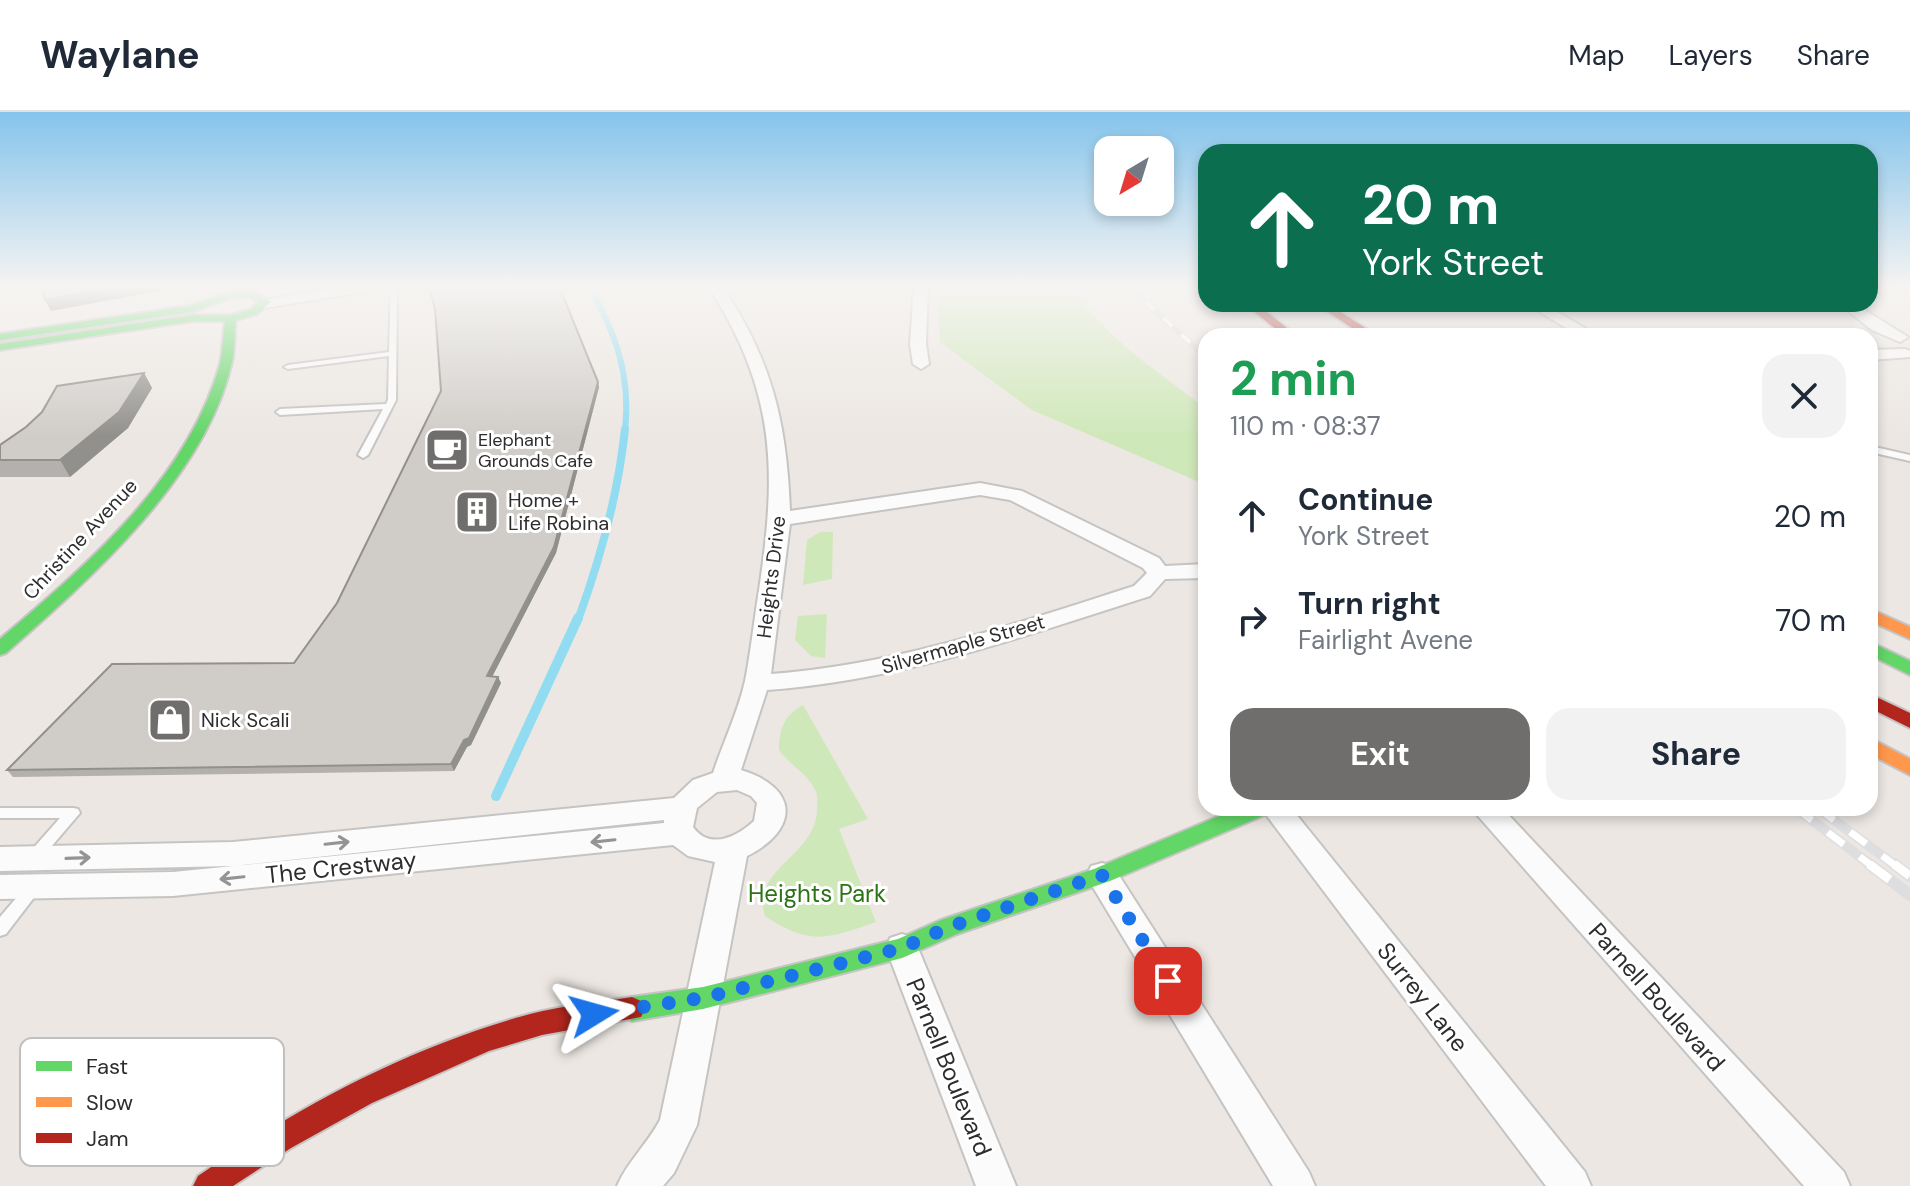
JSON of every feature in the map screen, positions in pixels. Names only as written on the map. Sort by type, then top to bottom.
[{"type":"main road","points":[[0,347],[61,336]]},
{"type":"main road","name":"Christine Avenue","points":[[0,649],[96,560],[172,470],[214,396],[224,368],[228,336]]},
{"type":"main road","points":[[1878,618],[1910,634]]},
{"type":"main road","points":[[1878,652],[1910,669]]},
{"type":"main road","points":[[1878,704],[1910,721]]},
{"type":"main road","points":[[1878,750],[1910,768]]},
{"type":"main road","points":[[284,1138],[373,1089],[464,1048],[532,1025],[703,998],[902,948],[949,927],[1102,875],[1240,816]]},
{"type":"main road","points":[[208,1186],[236,1166]]},
{"type":"street","name":"Heights Drive","points":[[724,781],[757,683],[780,519],[778,439],[757,359],[746,336]]},
{"type":"street","points":[[918,336],[921,364]]},
{"type":"street","points":[[1905,337],[1890,342],[1907,355]]},
{"type":"street","points":[[1878,355],[1907,355]]},
{"type":"street","points":[[780,519],[963,491],[996,490],[1015,495],[1151,563],[1159,573],[1198,571]]},
{"type":"street","name":"Silvermaple Street","points":[[757,683],[803,682],[849,675],[963,647],[1142,591],[1159,573]]},
{"type":"street","points":[[740,780],[764,790],[771,800],[773,811],[762,834],[733,849],[701,849],[688,843],[680,821],[691,795],[706,786],[724,781],[740,780]]},
{"type":"street","name":"Surrey Lane","points":[[1281,816],[1571,1186]]},
{"type":"street","name":"Parnell Boulevard","points":[[1492,816],[1830,1186]]},
{"type":"street","name":"The Crestway","points":[[0,859],[33,874],[173,884],[680,821]]},
{"type":"street","points":[[637,1186],[660,1159],[678,1125],[733,849]]},
{"type":"street","name":"The Crestway","points":[[0,887],[33,874]]},
{"type":"street","points":[[1102,875],[1295,1186]]},
{"type":"street","name":"Parnell Boulevard","points":[[902,948],[996,1186]]},
{"type":"lane","points":[[363,455],[392,400],[392,336]]},
{"type":"lane","points":[[288,367],[390,354]]},
{"type":"lane","points":[[280,412],[388,406]]},
{"type":"lane","points":[[1878,451],[1910,458]]},
{"type":"lane","points":[[0,813],[73,813],[0,929]]},
{"type":"green space","points":[[940,336],[1114,336],[1198,403],[1198,482],[1032,410],[940,342]]},
{"type":"green space","points":[[820,532],[833,532],[832,579],[803,585],[807,540]]},
{"type":"green space","points":[[827,614],[825,658],[811,656],[795,640],[798,616]]},
{"type":"green space","name":"Heights Park","points":[[803,705],[868,819],[839,829],[876,922],[819,937],[794,932],[765,916],[763,900],[775,874],[814,826],[816,792],[809,780],[779,750],[784,724],[791,713]]},
{"type":"building","name":"Home + Life Robina","points":[[437,336],[579,336],[598,382],[554,547],[487,676],[498,677],[469,738],[464,740],[451,764],[7,770],[112,664],[294,663],[337,603],[441,391]]},
{"type":"building","points":[[144,373],[119,412],[60,460],[0,460],[0,445],[42,412],[57,386]]},
{"type":"waterway","points":[[613,336],[626,391],[625,431]]},
{"type":"waterway","points":[[578,620],[608,526],[625,429]]},
{"type":"waterway","points":[[496,796],[578,618]]},
{"type":"railway","points":[[1183,336],[1198,350]]},
{"type":"railway","points":[[1806,816],[1872,866]]},
{"type":"railway","points":[[1829,816],[1896,866]]},
{"type":"railway","points":[[1869,864],[1910,895]]},
{"type":"railway","points":[[1894,864],[1910,876]]},
{"type":"traffic: fast","points":[[0,337],[6,336]]},
{"type":"traffic: fast","points":[[0,347],[72,336]]},
{"type":"traffic: fast","points":[[0,649],[68,589],[162,487],[188,449],[209,409],[225,366],[229,336]]},
{"type":"traffic: fast","points":[[1878,652],[1910,669]]},
{"type":"traffic: fast","points":[[632,1009],[703,998],[902,948],[949,927],[1102,875],[1240,816]]},
{"type":"traffic: slow","points":[[1878,618],[1910,634]]},
{"type":"traffic: slow","points":[[1878,750],[1910,768]]},
{"type":"traffic: jam","points":[[1878,704],[1910,721]]},
{"type":"traffic: jam","points":[[284,1136],[362,1093],[488,1039],[567,1018],[632,1009]]},
{"type":"traffic: jam","points":[[208,1186],[237,1166]]},
{"type":"place","name":"Elephant Grounds Cafe","points":[[447,450]]},
{"type":"place","name":"Home + Life Robina","points":[[477,512]]},
{"type":"place","name":"Nick Scali","points":[[170,720]]},
{"type":"route","points":[[594,1014],[703,998],[902,948],[949,927],[1102,875],[1168,981]]}]
